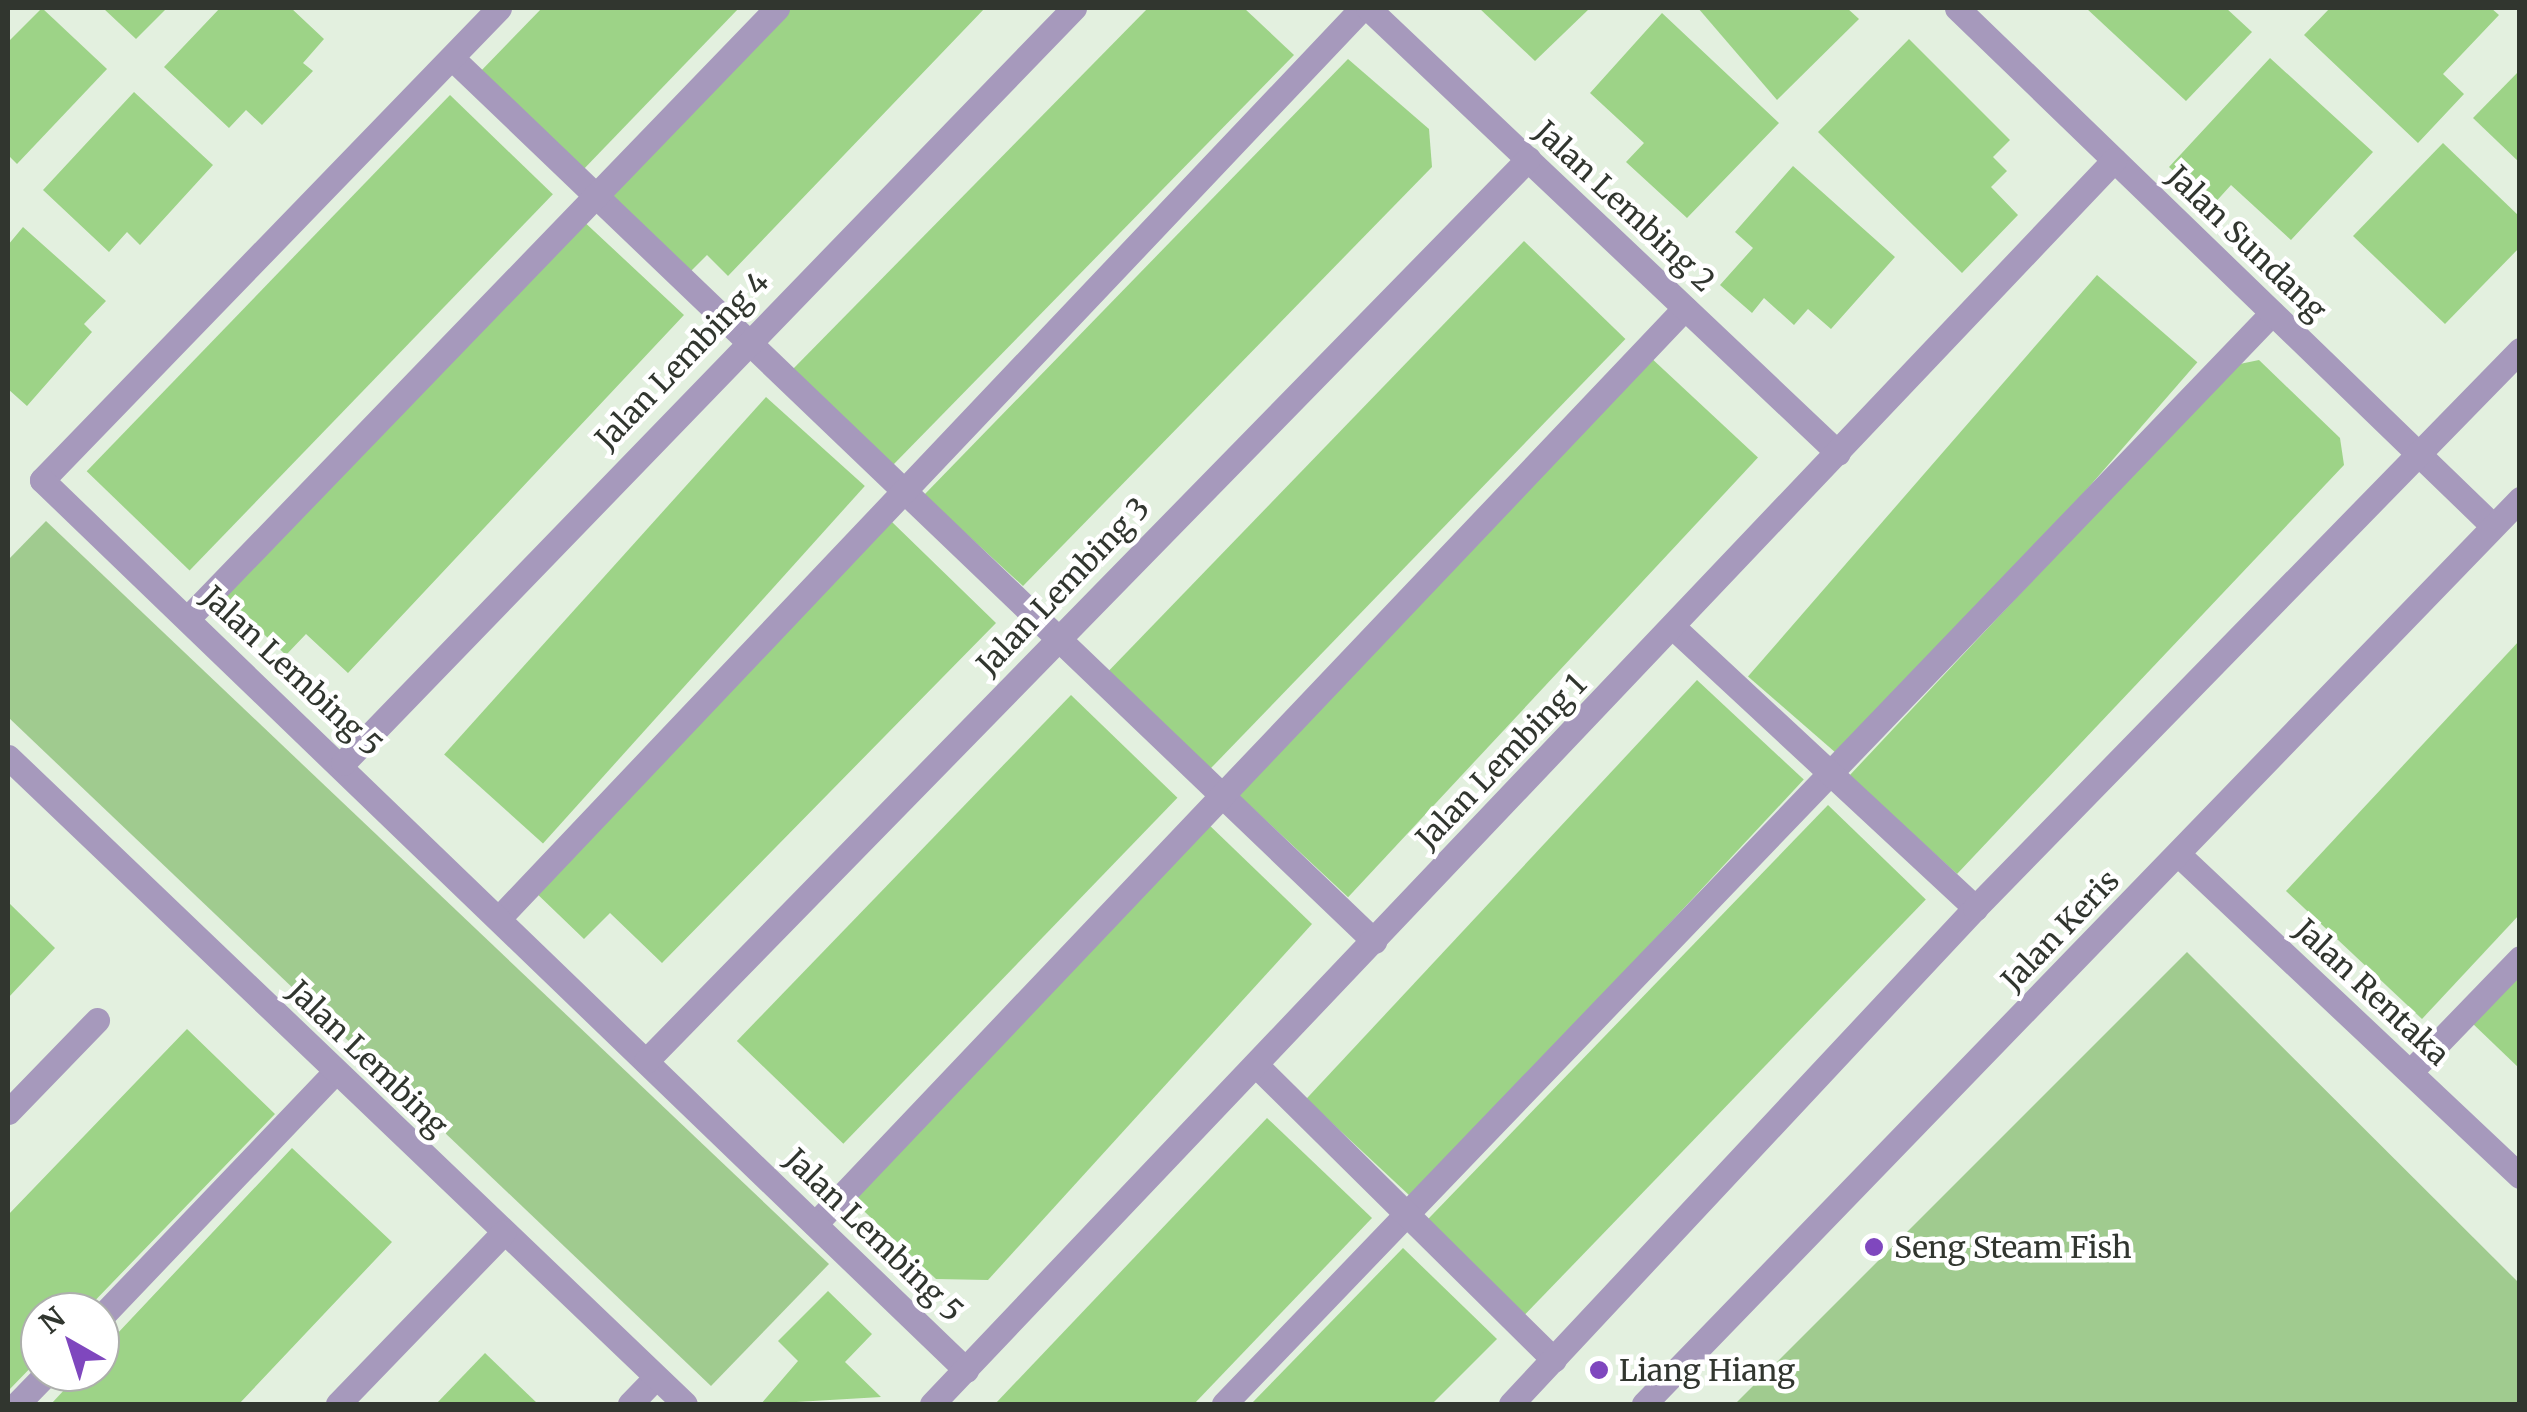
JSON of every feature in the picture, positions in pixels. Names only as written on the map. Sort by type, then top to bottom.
[{"type":"street","name":"Jalan Lembing 5","points":[[499,8],[42,480],[343,763],[966,1370]]},
{"type":"street","points":[[188,618],[776,8]]},
{"type":"street","name":"Jalan Lembing 4","points":[[343,763],[742,344],[1074,8]]},
{"type":"street","points":[[500,917],[1365,8]]},
{"type":"street","name":"Jalan Lembing 2","points":[[1365,8],[1838,452]]},
{"type":"street","name":"Jalan Sundang","points":[[1957,8],[2492,526]]},
{"type":"street","points":[[452,58],[742,344],[1374,942]]},
{"type":"street","name":"Jalan Lembing 3","points":[[646,1061],[1528,159]]},
{"type":"street","name":"Jalan Lembing 1","points":[[932,1404],[2114,160]]},
{"type":"street","points":[[815,1224],[1686,308]]},
{"type":"street","points":[[1224,1404],[1412,1216],[2272,313]]},
{"type":"street","points":[[1511,1404],[1974,908],[2520,350]]},
{"type":"street","name":"Jalan Keris","points":[[1644,1404],[2520,498]]},
{"type":"street","points":[[1673,627],[1833,771],[1974,908]]},
{"type":"street","name":"Jalan Lembing","points":[[8,757],[684,1404]]},
{"type":"street","name":"Jalan Rentaka","points":[[2179,854],[2520,1176]]},
{"type":"street","points":[[2410,1072],[2520,958]]},
{"type":"street","points":[[8,1112],[97,1020]]},
{"type":"street","points":[[1256,1065],[1554,1360]]},
{"type":"street","points":[[120,1297],[335,1072]]},
{"type":"street","points":[[338,1404],[503,1233]]},
{"type":"street","points":[[630,1404],[656,1377]]},
{"type":"green space","points":[[46,521],[829,1264],[711,1386],[8,717],[8,560]]},
{"type":"green space","points":[[2187,952],[2519,1283],[2519,1404],[1735,1404]]},
{"type":"building","points":[[42,8],[107,69],[17,164],[8,155],[8,42]]},
{"type":"building","points":[[103,8],[167,8],[136,39]]},
{"type":"building","points":[[220,8],[291,8],[324,39],[303,63],[313,71],[262,125],[246,110],[229,128],[164,67]]},
{"type":"building","points":[[542,8],[739,8],[580,173],[477,75]]},
{"type":"building","points":[[791,8],[985,8],[728,276],[707,255],[690,272],[610,196]]},
{"type":"building","points":[[1148,8],[1244,8],[1294,55],[893,465],[792,370]]},
{"type":"building","points":[[1479,8],[1590,8],[1535,61]]},
{"type":"building","points":[[1698,8],[1847,8],[1859,19],[1777,100]]},
{"type":"building","points":[[2086,8],[2226,8],[2252,32],[2186,101]]},
{"type":"building","points":[[2330,8],[2491,8],[2499,15],[2443,74],[2464,94],[2418,143],[2304,35]]},
{"type":"building","points":[[1662,13],[1779,123],[1687,218],[1626,162],[1644,143],[1590,93]]},
{"type":"building","points":[[1909,39],[2010,140],[1993,157],[2007,171],[1991,187],[2018,215],[1962,273],[1818,132]]},
{"type":"building","points":[[2270,58],[2373,152],[2291,240],[2231,185],[2212,206],[2169,167]]},
{"type":"building","points":[[1348,59],[1429,129],[1432,167],[1023,586],[924,495]]},
{"type":"building","points":[[2520,70],[2520,163],[2473,118]]},
{"type":"building","points":[[134,92],[213,165],[140,245],[127,232],[109,252],[43,190]]},
{"type":"building","points":[[450,95],[553,194],[190,571],[87,471]]},
{"type":"building","points":[[2443,143],[2520,217],[2520,247],[2445,324],[2353,236]]},
{"type":"building","points":[[1793,166],[1895,257],[1831,329],[1808,309],[1794,325],[1764,298],[1752,313],[1720,285],[1753,248],[1735,232]]},
{"type":"building","points":[[579,217],[684,315],[348,673],[306,634],[286,655],[223,596]]},
{"type":"building","points":[[23,227],[106,301],[84,324],[92,332],[27,406],[8,389],[8,245]]},
{"type":"building","points":[[1524,241],[1625,339],[1209,771],[1107,673]]},
{"type":"building","points":[[2097,275],[2197,362],[1848,764],[1748,677]]},
{"type":"building","points":[[1649,356],[1758,458],[1348,897],[1239,796]]},
{"type":"building","points":[[2259,360],[2340,438],[2344,465],[1957,874],[1849,776],[2235,365]]},
{"type":"building","points":[[766,397],[865,486],[543,843],[444,754]]},
{"type":"building","points":[[892,522],[996,623],[662,963],[610,913],[584,939],[532,889]]},
{"type":"building","points":[[2520,640],[2520,914],[2422,1019],[2286,891]]},
{"type":"building","points":[[1697,680],[1804,780],[1413,1199],[1306,1099]]},
{"type":"building","points":[[1071,695],[1177,798],[843,1144],[737,1041]]},
{"type":"building","points":[[1828,805],[1926,899],[1525,1315],[1427,1220]]},
{"type":"building","points":[[1205,821],[1312,924],[988,1280],[936,1279],[849,1197]]},
{"type":"building","points":[[8,902],[55,948],[8,998]]},
{"type":"building","points":[[2520,972],[2520,1069],[2471,1022]]},
{"type":"building","points":[[187,1029],[275,1114],[103,1292],[20,1292],[20,1379],[8,1391],[8,1215]]},
{"type":"building","points":[[1267,1118],[1372,1218],[1194,1404],[995,1404]]},
{"type":"building","points":[[292,1148],[392,1242],[239,1404],[51,1404],[62,1392],[120,1392],[120,1331]]},
{"type":"building","points":[[1403,1248],[1497,1339],[1432,1404],[1251,1404]]},
{"type":"building","points":[[828,1291],[872,1334],[845,1362],[881,1397],[761,1404],[798,1361],[778,1341]]},
{"type":"building","points":[[485,1353],[538,1404],[436,1404]]},
{"type":"place","name":"Seng Steam Fish","points":[[1874,1247]]},
{"type":"place","name":"Liang Hiang","points":[[1599,1370]]}]
